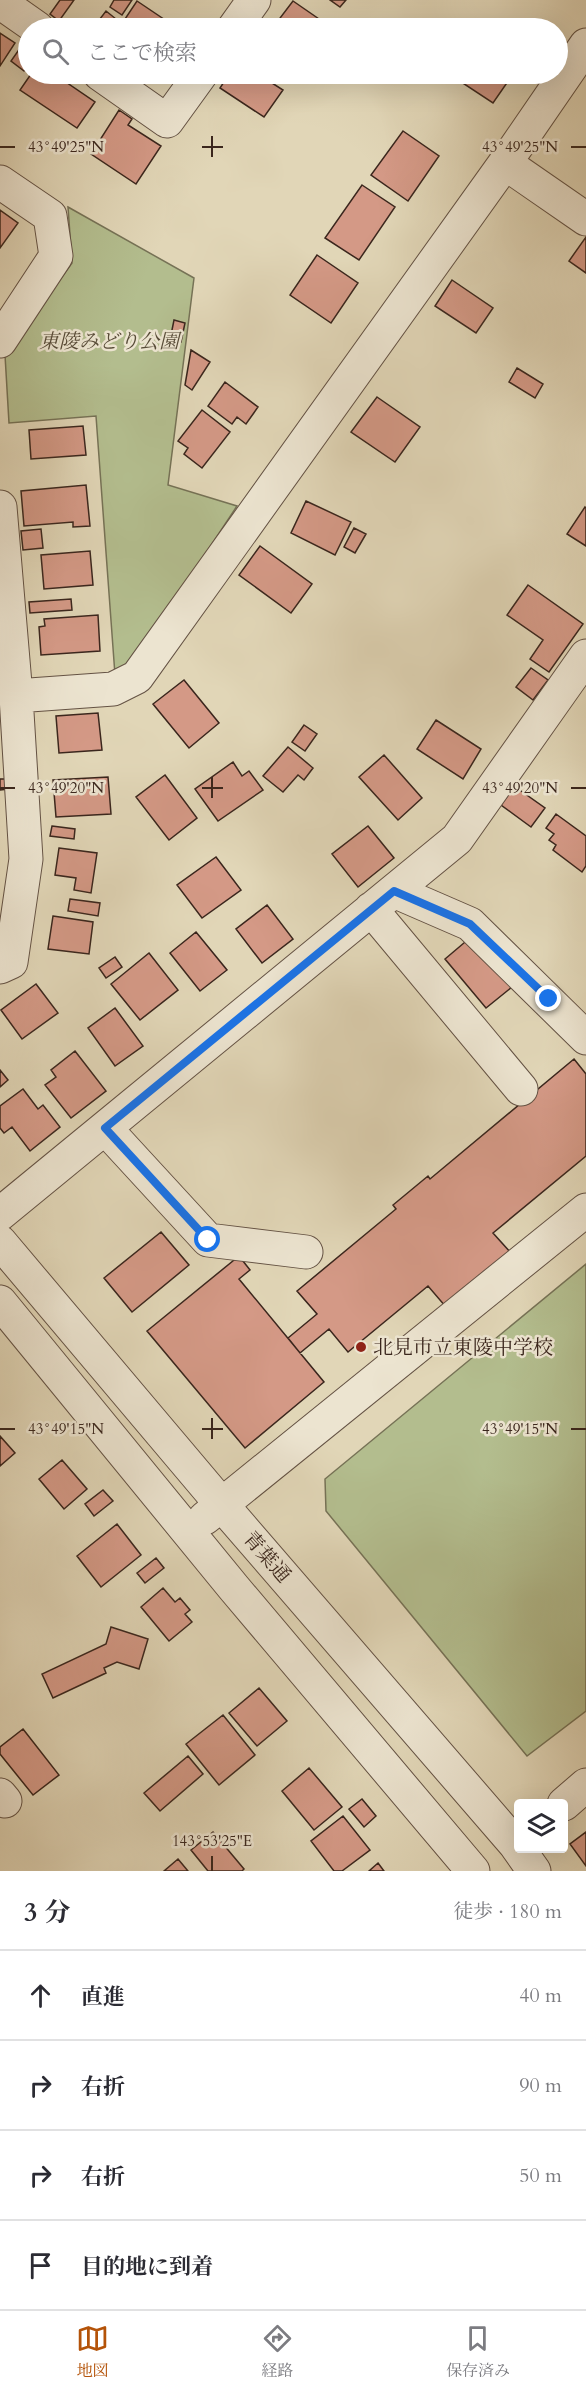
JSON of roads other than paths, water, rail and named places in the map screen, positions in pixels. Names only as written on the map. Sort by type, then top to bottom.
[{"type":"street","points":[[241,18],[254,0]]},
{"type":"street","points":[[0,2],[23,18]]},
{"type":"street","points":[[568,71],[586,45]]},
{"type":"street","points":[[114,84],[167,121],[194,84]]},
{"type":"street","points":[[16,696],[113,688],[137,676],[559,84]]},
{"type":"street","points":[[505,162],[586,219]]},
{"type":"street","points":[[0,182],[50,216],[56,256],[0,341]]},
{"type":"street","points":[[0,507],[1,543],[16,696],[26,859],[11,962],[0,967]]},
{"type":"street","points":[[0,1214],[457,839],[586,656]]},
{"type":"street","points":[[382,900],[470,924],[586,1038]]},
{"type":"street","points":[[382,900],[521,1089]]},
{"type":"street","points":[[105,1128],[208,1240],[306,1252]]},
{"type":"street","points":[[188,1533],[586,1210]]},
{"type":"street","name":"青葉通","points":[[0,1242],[222,1505],[514,1839]]},
{"type":"street","points":[[0,1302],[188,1533],[473,1871]]},
{"type":"street","points":[[568,1801],[586,1785]]},
{"type":"street","points":[[478,1871],[514,1844]]},
{"type":"street","name":"青葉通","points":[[523,1853],[534,1871]]},
{"type":"place","name":"北見市立東陵中学校","points":[[361,1347]]},
{"type":"park label","name":"東陵みどり公園","points":[[109,341]]}]
